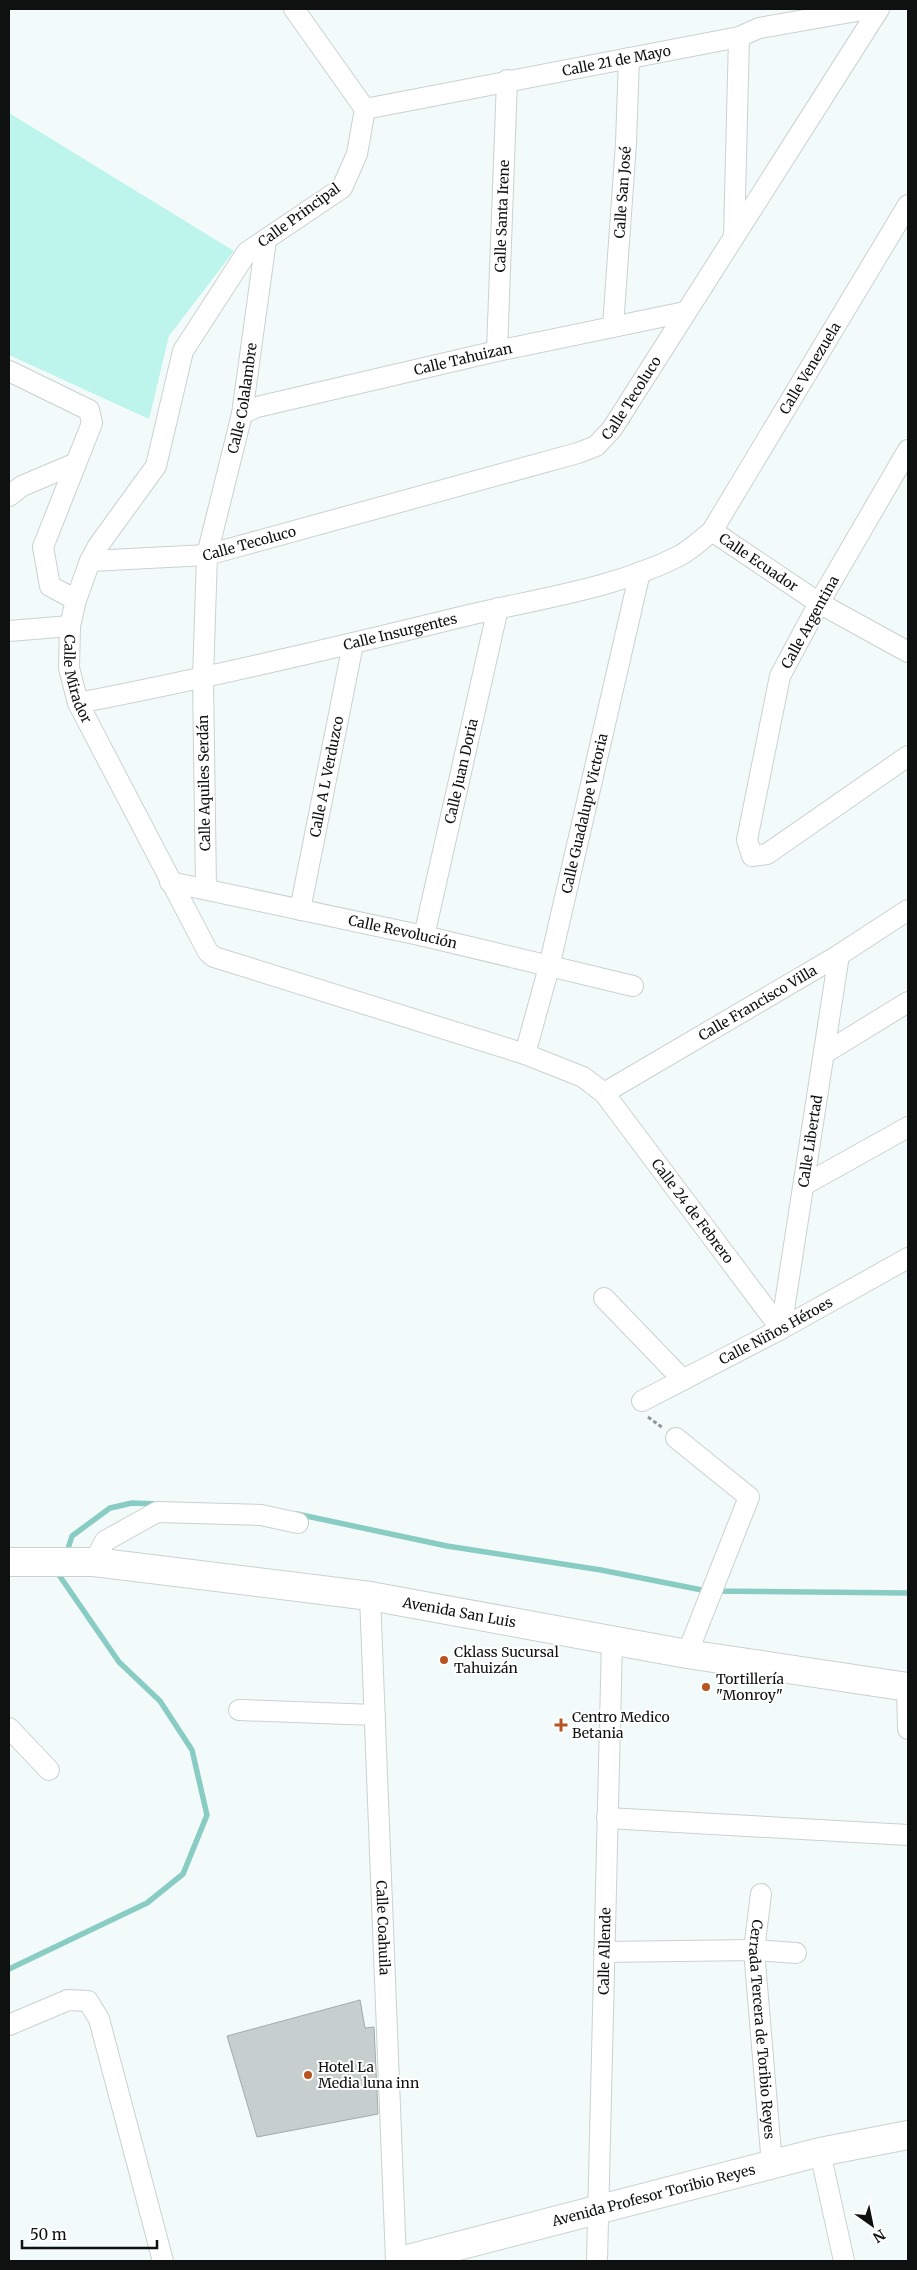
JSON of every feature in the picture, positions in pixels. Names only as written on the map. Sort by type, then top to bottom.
[{"type":"street","points":[[294,9],[365,109]]},
{"type":"street","points":[[760,28],[766,9]]},
{"type":"street","name":"Calle 21 de Mayo","points":[[365,109],[739,36],[760,28],[868,9]]},
{"type":"street","name":"Calle Tecoluco","points":[[90,561],[207,555],[578,453],[596,446],[612,429],[879,9]]},
{"type":"street","points":[[734,239],[739,36]]},
{"type":"street","name":"Calle San José","points":[[613,327],[626,143],[629,58]]},
{"type":"street","name":"Calle Santa Irene","points":[[497,351],[507,80]]},
{"type":"street","name":"Calle Principal","points":[[172,393],[183,351],[247,252],[342,188],[358,154],[365,109]]},
{"type":"street","name":"Calle Venezuela","points":[[712,531],[908,205]]},
{"type":"street","name":"Calle Colalambre","points":[[203,679],[207,555],[242,414],[266,240]]},
{"type":"street","name":"Calle Tahuizan","points":[[242,414],[257,407],[497,351],[685,312]]},
{"type":"street","points":[[9,371],[89,410],[92,423],[74,464],[44,547],[50,586],[76,600]]},
{"type":"street","name":"Calle Mirador","points":[[172,393],[156,466],[98,546],[90,561],[76,600],[70,626],[69,668],[78,703],[170,882],[208,952],[214,957]]},
{"type":"street","name":"Calle Argentina","points":[[908,450],[819,603],[780,676],[746,840],[752,856],[767,854],[908,756]]},
{"type":"street","points":[[9,496],[22,486],[74,464]]},
{"type":"street","name":"Calle Insurgentes","points":[[78,703],[203,679],[498,608],[571,593],[640,572],[680,556],[712,531]]},
{"type":"street","name":"Calle Ecuador","points":[[712,531],[819,603],[908,652]]},
{"type":"street","name":"Calle Guadalupe Victoria","points":[[526,1054],[549,967],[640,572]]},
{"type":"street","name":"Calle Juan Doria","points":[[424,936],[498,608]]},
{"type":"street","points":[[9,631],[70,626]]},
{"type":"street","name":"Calle A L Verduzco","points":[[300,910],[353,644]]},
{"type":"street","name":"Calle Aquiles Serdán","points":[[203,679],[206,888]]},
{"type":"street","name":"Calle Revolución","points":[[170,882],[206,888],[424,936],[633,986]]},
{"type":"street","name":"Calle Francisco Villa","points":[[604,1093],[840,955],[908,910]]},
{"type":"street","name":"Calle Libertad","points":[[781,1329],[840,955]]},
{"type":"street","name":"Calle 24 de Febrero","points":[[214,957],[526,1054],[583,1077],[604,1093],[781,1329]]},
{"type":"street","points":[[825,1053],[908,1002]]},
{"type":"street","points":[[804,1185],[908,1127]]},
{"type":"street","name":"Calle Niños Héroes","points":[[642,1401],[781,1329],[908,1258]]},
{"type":"street","points":[[604,1298],[683,1380]]},
{"type":"street","points":[[676,1438],[749,1498],[688,1654]]},
{"type":"street","points":[[90,1561],[105,1541],[158,1512],[261,1515],[298,1523]]},
{"type":"street","name":"Avenida San Luis","points":[[9,1562],[90,1561],[370,1596],[688,1654],[908,1686]]},
{"type":"street","name":"Calle Coahuila","points":[[370,1596],[396,2261]]},
{"type":"street","name":"Calle Allende","points":[[597,2261],[612,1640]]},
{"type":"street","points":[[908,1686],[908,1729]]},
{"type":"street","points":[[239,1710],[375,1715]]},
{"type":"street","points":[[9,1728],[49,1770]]},
{"type":"street","points":[[607,1818],[908,1834]]},
{"type":"street","name":"Cerrada Tercera de Toribio Reyes","points":[[761,1894],[754,1950],[772,2166]]},
{"type":"street","points":[[604,1952],[754,1950],[796,1953]]},
{"type":"street","points":[[9,2025],[68,2000],[88,2001],[99,2019],[163,2261]]},
{"type":"street","name":"Avenida Profesor Toribio Reyes","points":[[400,2261],[820,2152],[908,2135]]},
{"type":"street","points":[[820,2152],[844,2261]]},
{"type":"path","points":[[642,1401],[640,1408],[644,1413],[676,1438]]},
{"type":"shaded area","points":[[9,113],[234,251],[169,336],[149,419],[9,355]]},
{"type":"building","name":"Hotel La Media luna inn","points":[[360,2000],[365,2028],[374,2027],[378,2114],[257,2137],[227,2036]]},
{"type":"waterway","points":[[66,1555],[72,1536],[110,1508],[132,1503],[158,1504]]},
{"type":"waterway","points":[[297,1514],[447,1546],[601,1570],[707,1591],[908,1593]]},
{"type":"waterway","points":[[9,1969],[147,1903],[183,1874],[207,1815],[192,1750],[160,1701],[119,1662],[59,1575],[60,1571]]},
{"type":"place","name":"Cklass Sucursal Tahuizán","points":[[444,1660]]},
{"type":"place","name":"Tortillería \"Monroy\"","points":[[706,1687]]},
{"type":"place","name":"Centro Medico Betania","points":[[561,1725]]},
{"type":"place","name":"Hotel La Media luna inn","points":[[308,2075]]}]
